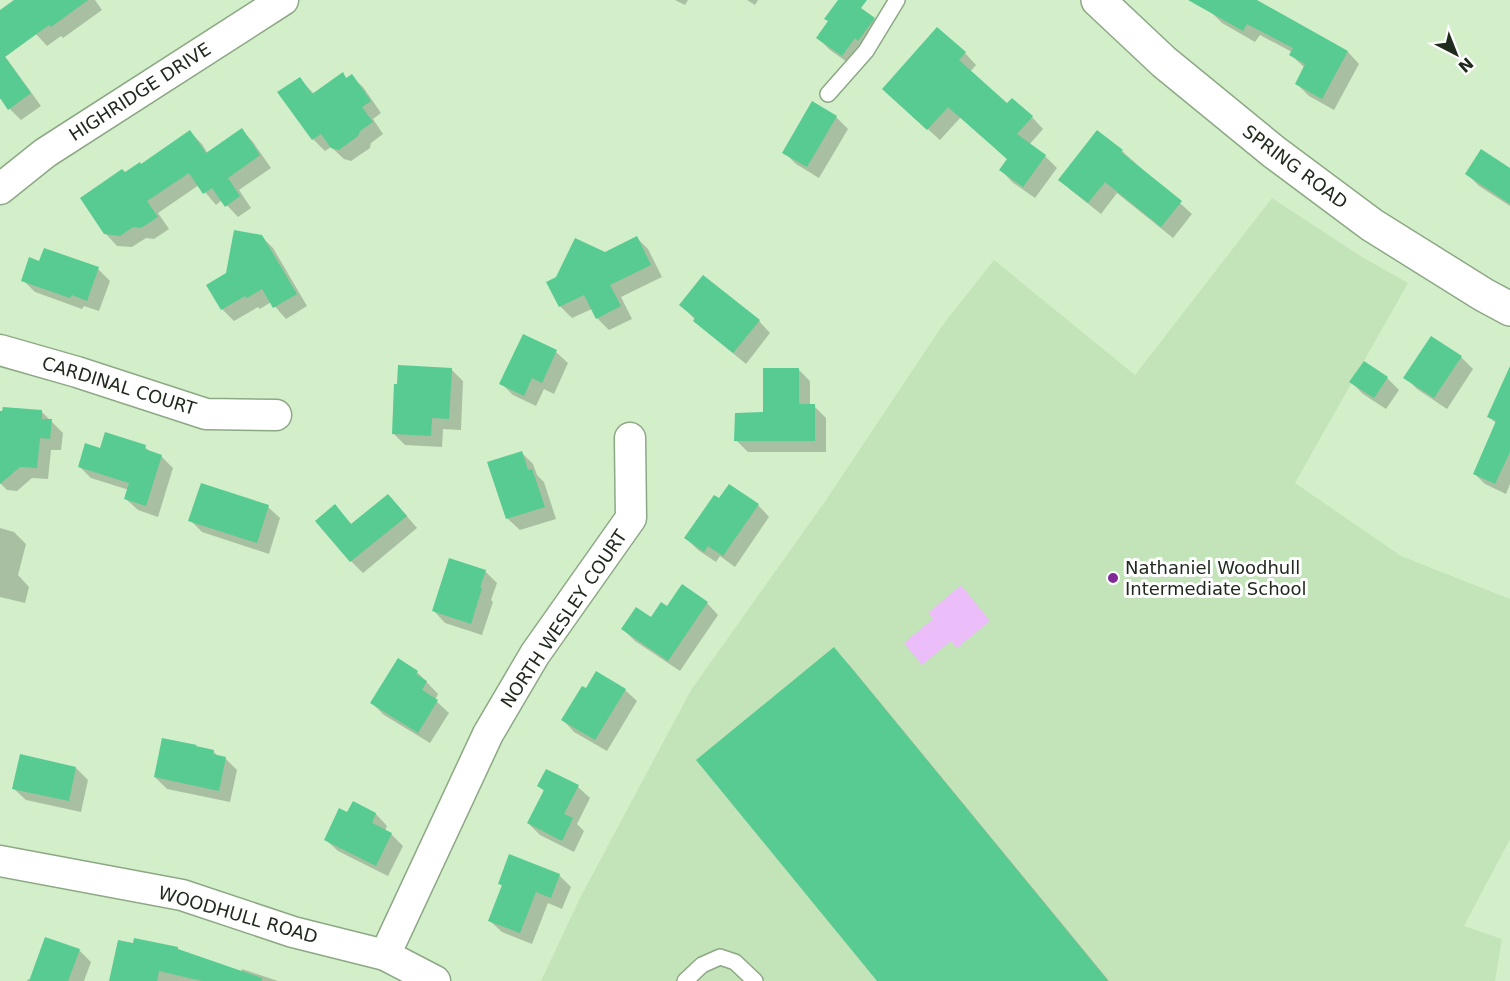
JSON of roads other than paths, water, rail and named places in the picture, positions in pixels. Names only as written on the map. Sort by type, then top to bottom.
[{"type":"main road","name":"SPRING ROAD","points":[[1098,0],[1164,62],[1274,152],[1372,225],[1510,309]]},
{"type":"street","name":"HIGHRIDGE DRIVE","points":[[0,189],[45,153],[283,0]]},
{"type":"street","name":"CARDINAL COURT","points":[[0,350],[77,372],[206,414],[276,415]]},
{"type":"street","name":"NORTH WESLEY COURT","points":[[385,955],[488,734],[535,654],[631,518],[630,438]]},
{"type":"street","name":"WOODHULL ROAD","points":[[1,866],[182,895],[293,932],[385,955],[435,981]]},
{"type":"lane","points":[[828,94],[866,51],[897,0]]},
{"type":"lane","points":[[685,981],[702,965],[720,957],[735,962],[755,981]]},
{"type":"place","name":"Nathaniel Woodhull Intermediate School","points":[[1113,578]]}]
